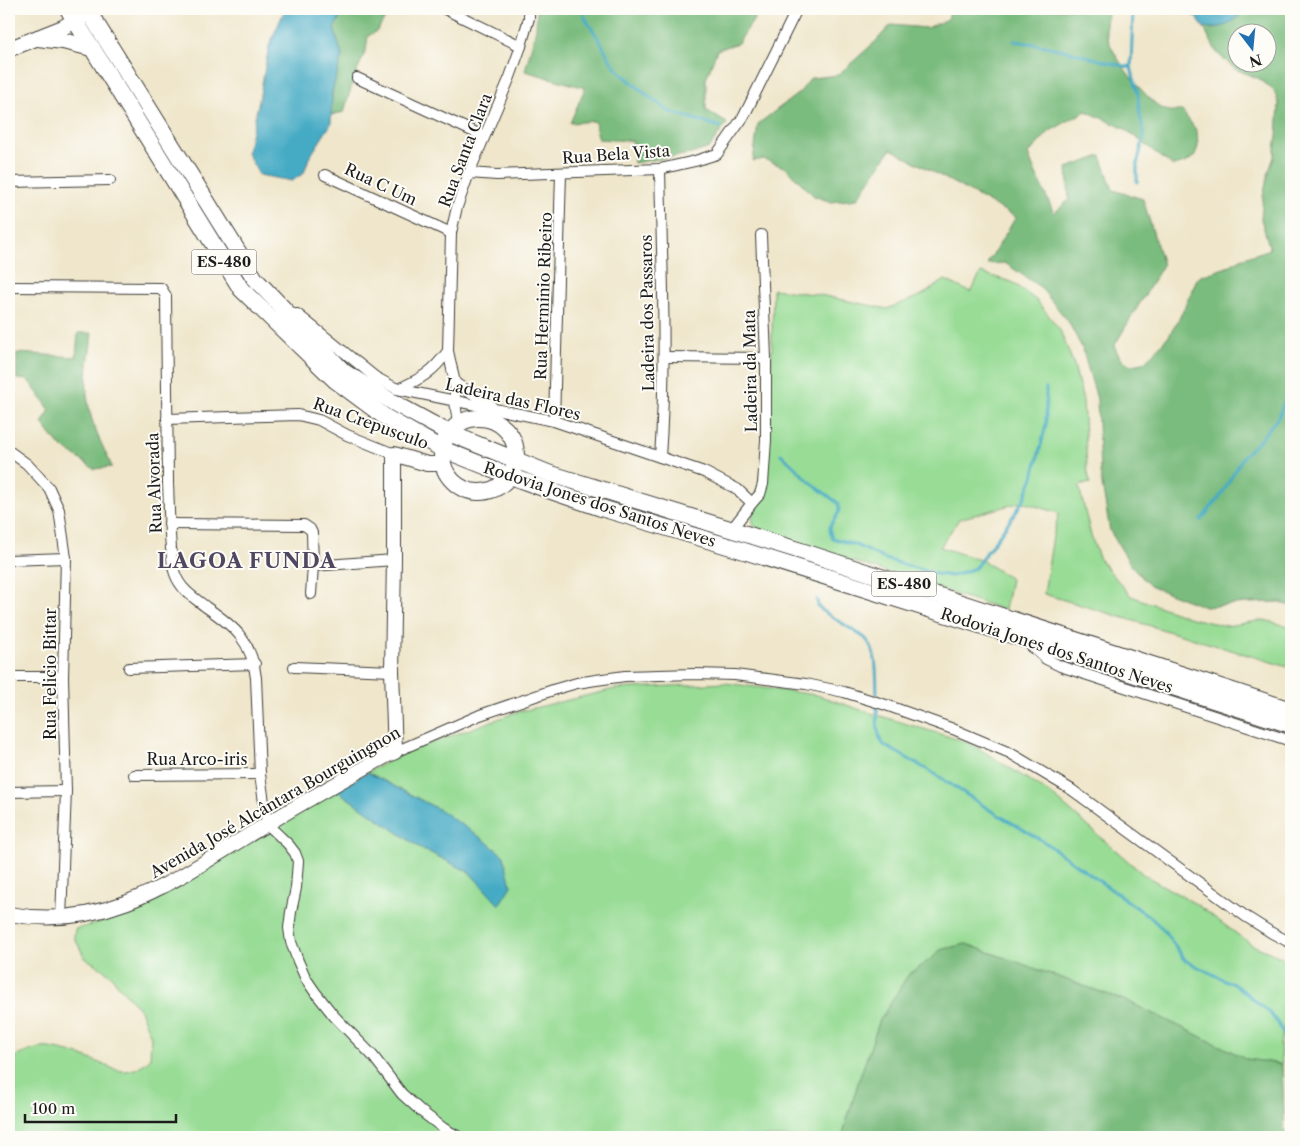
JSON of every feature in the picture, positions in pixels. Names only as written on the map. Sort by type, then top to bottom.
[{"type":"main road","points":[[9,49],[38,38],[71,12],[88,10]]},
{"type":"main road","name":"Rodovia Jones dos Santos Neves","points":[[88,10],[255,279],[344,372],[394,403],[548,473],[820,557],[1291,710]]},
{"type":"main road","name":"Rodovia Jones dos Santos Neves","points":[[71,12],[241,289],[335,380],[385,418],[442,457],[510,476],[601,508],[1021,638],[1291,725]]},
{"type":"main road","points":[[38,38],[63,41],[92,48]]},
{"type":"main road","points":[[496,416],[511,435],[515,446],[516,460],[510,476],[502,484],[484,492],[471,492],[459,487],[448,476],[442,457],[444,442],[453,429],[467,420],[487,419],[496,416]]},
{"type":"street","points":[[445,9],[521,46]]},
{"type":"street","name":"Rua Santa Clara","points":[[453,429],[455,382],[448,350],[452,233],[457,207],[469,173],[483,136],[510,77],[521,46],[530,18],[529,9]]},
{"type":"street","name":"Rua Bela Vista","points":[[469,173],[497,175],[660,169],[717,154],[744,116],[797,9]]},
{"type":"street","points":[[357,78],[483,136]]},
{"type":"street","name":"Ladeira dos Passaros","points":[[660,169],[664,357],[660,457]]},
{"type":"street","name":"Rua Herminio Ribeiro","points":[[554,421],[561,173]]},
{"type":"street","name":"Rua C Um","points":[[325,175],[452,233]]},
{"type":"street","points":[[9,182],[110,180]]},
{"type":"street","name":"Ladeira da Mata","points":[[752,503],[761,490],[766,440],[766,358],[761,235]]},
{"type":"street","name":"Ladeira das Flores","points":[[255,279],[375,377],[397,389],[455,401],[496,416],[554,421],[704,472],[731,485],[752,503]]},
{"type":"street","name":"Rua Alvorada","points":[[9,287],[161,288],[166,296],[169,524],[173,565],[175,573],[187,593],[232,626],[244,640],[255,664],[260,774],[267,824]]},
{"type":"street","points":[[397,389],[416,381],[429,372],[442,360],[448,350]]},
{"type":"street","points":[[664,357],[766,358]]},
{"type":"street","points":[[455,382],[496,416]]},
{"type":"street","name":"Rua Crepusculo","points":[[167,419],[298,415],[319,420],[347,435],[394,454],[427,464],[442,457]]},
{"type":"street","name":"Rua Felicio Bittar","points":[[9,451],[27,464],[49,488],[59,510],[66,558],[63,677],[66,791],[61,918]]},
{"type":"street","points":[[394,454],[392,671],[395,752]]},
{"type":"street","points":[[731,530],[752,503]]},
{"type":"street","points":[[169,524],[304,525],[312,533],[311,594]]},
{"type":"street","points":[[9,560],[66,558]]},
{"type":"street","points":[[312,566],[394,560]]},
{"type":"street","points":[[1021,638],[1046,659],[1060,666],[1291,742]]},
{"type":"street","points":[[129,668],[255,664]]},
{"type":"street","points":[[294,667],[392,671]]},
{"type":"street","name":"Avenida José Alcântara Bourguingnon","points":[[9,914],[61,918],[102,911],[135,900],[167,885],[267,824],[386,756],[480,715],[556,689],[577,683],[626,676],[678,674],[735,675],[806,684],[844,692],[926,719],[1010,753],[1072,790],[1245,916],[1291,943]]},
{"type":"street","points":[[9,677],[63,677]]},
{"type":"street","name":"Rua Arco-iris","points":[[134,775],[260,774]]},
{"type":"street","points":[[9,792],[66,791]]},
{"type":"street","points":[[267,824],[288,844],[298,861],[296,888],[289,928],[291,942],[306,979],[334,1016],[373,1056],[402,1094],[443,1128],[459,1137]]},
{"type":"green space","points":[[345,9],[391,9],[377,31],[368,36],[366,50],[354,78],[344,112],[331,115],[332,92],[342,56],[334,28]]},
{"type":"green space","points":[[537,9],[761,9],[738,43],[717,50],[706,79],[706,110],[727,123],[709,148],[691,154],[634,163],[633,141],[598,139],[595,121],[570,123],[585,88],[525,71],[536,29]]},
{"type":"green space","points":[[951,9],[1112,9],[1108,12],[1106,31],[1114,51],[1128,74],[1146,95],[1165,110],[1182,111],[1197,131],[1198,146],[1195,156],[1185,163],[1173,166],[1125,129],[1086,111],[1050,131],[1028,154],[1054,213],[1069,200],[1067,168],[1101,156],[1113,190],[1143,199],[1163,265],[1114,346],[1121,359],[1131,365],[1143,363],[1170,334],[1198,277],[1270,249],[1261,219],[1263,196],[1274,157],[1279,104],[1274,91],[1260,79],[1242,72],[1278,72],[1278,22],[1230,22],[1237,19],[1243,9],[1291,9],[1291,388],[1289,397],[1291,395],[1291,607],[1281,602],[1205,607],[1150,586],[1131,565],[1110,531],[1100,473],[1097,399],[1082,348],[1068,321],[1040,287],[1005,263],[987,264],[1016,217],[891,149],[857,199],[831,202],[814,196],[786,168],[764,159],[753,161],[758,124],[800,92],[811,78],[838,75],[891,25],[927,28],[948,19]]},
{"type":"green space","points":[[1228,23],[1228,63],[1217,53],[1204,28],[1215,29]]},
{"type":"green space","points":[[981,273],[1012,282],[1037,301],[1060,330],[1074,365],[1083,401],[1087,467],[1090,483],[1079,486],[1091,536],[1100,560],[1131,596],[1191,618],[1226,626],[1264,620],[1291,627],[1291,668],[1044,594],[1053,536],[1059,513],[1022,502],[959,519],[940,547],[983,561],[1011,579],[1005,610],[755,530],[752,518],[770,427],[773,289],[820,295],[887,309],[922,295],[945,280],[970,292]]},
{"type":"green space","points":[[78,333],[92,333],[87,376],[88,402],[95,427],[112,467],[94,469],[58,444],[42,423],[50,410],[28,380],[17,379],[17,353],[76,357]]},
{"type":"green space","points":[[725,683],[817,695],[970,743],[1051,794],[1144,875],[1196,904],[1252,945],[1281,957],[1291,970],[1291,995],[1280,1046],[1282,1064],[1247,1059],[1129,1002],[966,944],[940,950],[880,1020],[842,1137],[9,1137],[9,1059],[34,1050],[49,1048],[85,1057],[120,1071],[127,1071],[150,1059],[151,1037],[140,1010],[111,975],[85,958],[74,937],[75,929],[113,918],[149,901],[184,882],[336,790],[419,847],[469,872],[500,905],[440,810],[367,772],[409,751],[517,712],[615,689]]},
{"type":"green space","points":[[966,944],[1129,1002],[1247,1059],[1282,1064],[1285,1137],[842,1137],[880,1020],[908,975],[935,956],[940,950]]},
{"type":"water","points":[[285,9],[345,10],[334,28],[342,56],[332,92],[331,124],[309,158],[304,173],[292,181],[259,175],[247,153],[269,46]]},
{"type":"water","points":[[1182,9],[1243,9],[1236,19],[1222,27],[1204,28],[1196,17]]},
{"type":"water","points":[[367,772],[440,810],[483,839],[504,856],[511,886],[499,905],[469,872],[419,847],[336,790]]},
{"type":"waterway","points":[[584,9],[584,16],[612,63],[622,74],[670,112],[721,127]]},
{"type":"waterway","points":[[1133,9],[1131,67],[1138,94],[1144,135],[1137,165],[1137,182]]},
{"type":"waterway","points":[[1014,41],[1057,49],[1131,67]]},
{"type":"waterway","points":[[1201,520],[1222,494],[1244,455],[1259,441],[1279,416],[1291,386]]},
{"type":"waterway","points":[[781,454],[811,483],[838,503],[838,513],[830,527],[832,538],[856,545],[885,559],[936,574],[952,576],[975,568],[1025,497],[1033,477],[1046,425],[1046,388]]},
{"type":"waterway","points":[[817,600],[818,606],[823,611],[865,638],[869,644],[875,658],[877,698]]},
{"type":"waterway","points":[[877,705],[877,726],[879,736],[884,745],[935,774],[990,810],[1046,843],[1150,917],[1162,928],[1186,961],[1237,986],[1270,1013],[1291,1047]]},
{"type":"waterway","points":[[693,1137],[710,1135],[754,1137]]},
{"type":"waterway","points":[[611,1137],[621,1137]]},
{"type":"district","name":"LAGOA FUNDA","points":[[247,561]]}]
